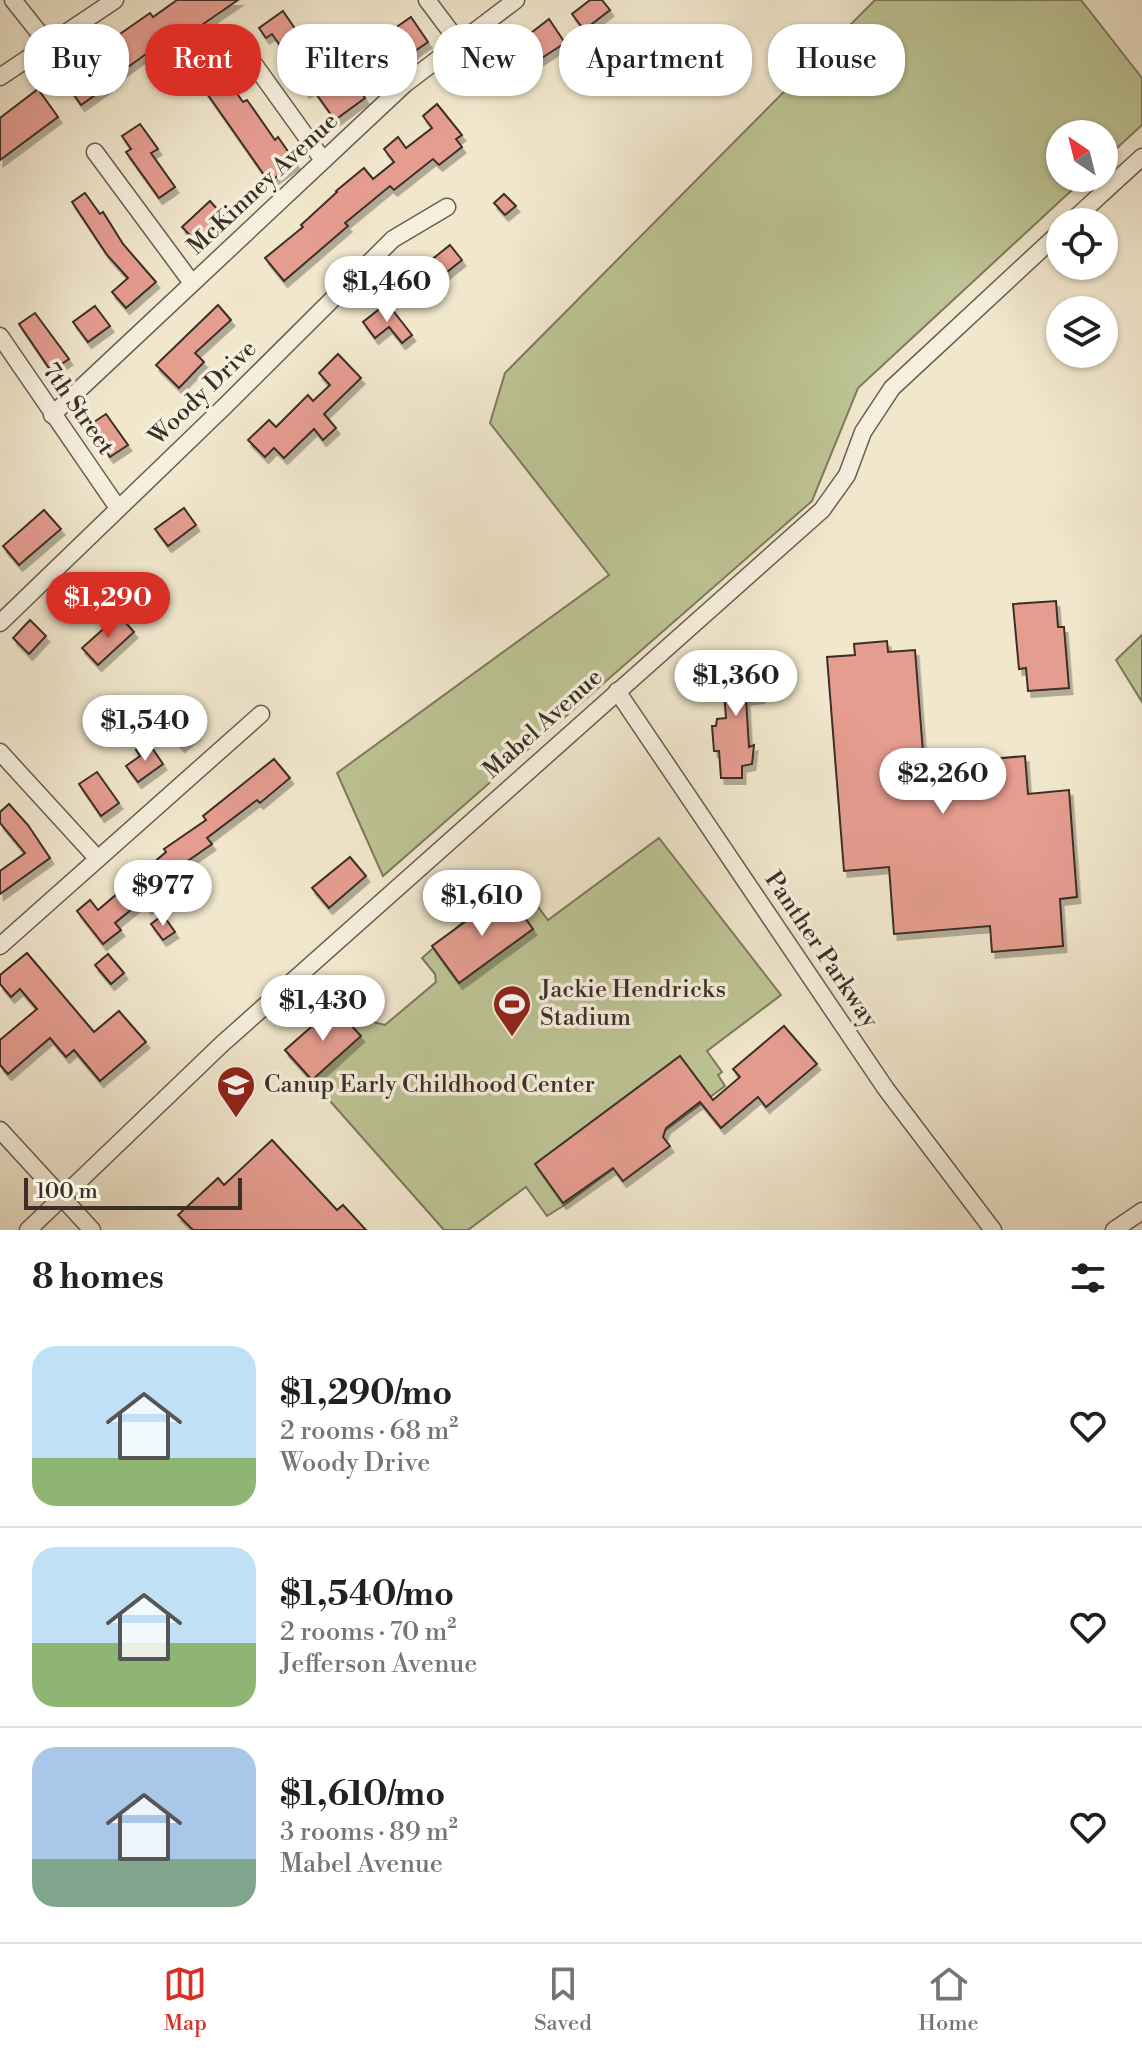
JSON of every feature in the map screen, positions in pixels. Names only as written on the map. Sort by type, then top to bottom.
[{"type":"street","points":[[13,0],[32,24]]},
{"type":"street","points":[[78,24],[115,0]]},
{"type":"street","points":[[427,0],[445,24]]},
{"type":"street","name":"McKinney Avenue","points":[[485,24],[516,0]]},
{"type":"street","points":[[0,77],[24,60]]},
{"type":"street","name":"McKinney Avenue","points":[[52,415],[405,84],[433,64]]},
{"type":"street","points":[[261,74],[323,160]]},
{"type":"street","points":[[95,152],[192,283]]},
{"type":"street","points":[[1086,208],[1142,157]]},
{"type":"street","name":"Woody Drive","points":[[0,623],[393,239],[447,207]]},
{"type":"street","name":"Mabel Avenue","points":[[28,1230],[222,1044],[822,510],[847,475],[863,432],[892,388],[1046,245]]},
{"type":"street","name":"7th Street","points":[[0,336],[118,508]]},
{"type":"street","name":"Panther Parkway","points":[[617,691],[890,1094],[993,1230]]},
{"type":"street","points":[[0,946],[261,714]]},
{"type":"street","points":[[0,752],[97,858]]},
{"type":"street","points":[[0,1130],[92,1230]]},
{"type":"street","points":[[1114,1230],[1142,1211]]},
{"type":"green space","points":[[875,0],[1081,0],[1142,78],[1142,125],[1118,147],[1118,120],[1046,120],[1046,192],[1070,192],[1053,208],[1046,208],[1046,214],[858,388],[812,501],[383,876],[337,773],[609,575],[490,423],[505,373],[780,96],[905,96],[905,24],[851,24]]},
{"type":"green space","points":[[1142,635],[1142,702],[1116,660]]},
{"type":"green space","name":"Jackie Hendricks Stadium","points":[[659,838],[781,995],[707,1051],[722,1072],[718,1075],[725,1086],[563,1206],[547,1216],[526,1187],[468,1230],[444,1230],[285,1050],[334,1007],[350,1024],[357,1018],[385,1025],[436,982],[435,974],[422,958],[515,876],[548,920]]},
{"type":"building","points":[[177,0],[238,0],[203,24],[145,24],[145,55],[129,66],[129,28],[150,13],[153,17]]},
{"type":"building","points":[[590,0],[602,0],[610,10],[592,24],[580,24],[572,14]]},
{"type":"building","points":[[283,11],[292,24],[277,24],[277,41],[272,34],[266,38],[261,27]]},
{"type":"building","points":[[411,17],[416,24],[401,24]]},
{"type":"building","points":[[549,19],[559,34],[559,47],[543,57],[543,24]]},
{"type":"building","points":[[417,26],[428,42],[417,50]]},
{"type":"building","points":[[29,96],[43,96],[58,117],[0,160],[0,118]]},
{"type":"building","points":[[75,96],[94,96],[81,105]]},
{"type":"building","points":[[209,96],[239,96],[243,102],[247,100],[275,140],[278,137],[296,163],[269,182]]},
{"type":"building","points":[[318,96],[364,96],[365,98],[335,120]]},
{"type":"building","points":[[437,104],[462,135],[456,139],[462,147],[439,165],[433,159],[394,190],[390,186],[345,223],[348,226],[284,281],[265,258],[303,227],[301,225],[336,191],[364,168],[373,179],[394,162],[384,149],[398,137],[406,148],[432,128],[423,116]]},
{"type":"building","points":[[140,124],[158,149],[151,153],[175,187],[159,198],[126,152],[131,149],[122,136]]},
{"type":"building","points":[[85,193],[156,282],[126,308],[112,292],[128,278],[107,255],[72,202]]},
{"type":"building","points":[[504,194],[516,206],[505,215],[494,203]]},
{"type":"building","points":[[210,201],[226,219],[199,245],[182,227]]},
{"type":"building","points":[[450,245],[462,260],[442,276],[430,261]]},
{"type":"building","points":[[387,303],[412,335],[402,343],[389,327],[375,338],[363,322]]},
{"type":"building","points":[[218,305],[231,320],[195,353],[204,362],[179,388],[156,365]]},
{"type":"building","points":[[95,306],[110,326],[88,342],[73,322]]},
{"type":"building","points":[[35,313],[69,359],[51,371],[19,324]]},
{"type":"building","points":[[338,354],[361,378],[324,414],[336,428],[323,440],[314,429],[284,458],[274,448],[265,457],[248,440],[269,420],[276,427],[308,395],[313,401],[330,385],[319,373]]},
{"type":"building","points":[[106,414],[128,445],[110,457],[88,426]]},
{"type":"building","points":[[184,508],[196,525],[168,546],[155,529]]},
{"type":"building","points":[[44,510],[61,529],[19,565],[3,546]]},
{"type":"building","points":[[1056,601],[1058,627],[1064,627],[1069,688],[1028,691],[1026,668],[1019,669],[1013,604]]},
{"type":"building","points":[[119,615],[134,632],[98,665],[82,648]]},
{"type":"building","points":[[30,620],[46,636],[29,654],[13,638]]},
{"type":"building","points":[[887,641],[888,652],[915,650],[924,765],[1025,756],[1028,794],[1069,790],[1077,897],[1060,899],[1063,946],[992,952],[990,926],[894,934],[889,867],[844,871],[827,657],[855,655],[854,644]]},
{"type":"building","points":[[754,659],[761,697],[746,699],[749,747],[754,745],[752,764],[742,766],[742,778],[721,778],[719,751],[714,751],[712,726],[716,726],[717,719],[726,718],[722,664]]},
{"type":"building","points":[[182,715],[197,733],[181,746],[167,728]]},
{"type":"building","points":[[148,742],[163,764],[138,782],[126,766],[140,756],[136,750]]},
{"type":"building","points":[[274,759],[290,778],[260,803],[257,800],[207,838],[212,844],[172,872],[174,875],[154,892],[159,899],[148,908],[142,901],[115,923],[121,930],[103,944],[77,911],[90,900],[98,910],[166,852],[164,849],[206,820],[203,816]]},
{"type":"building","points":[[97,772],[119,803],[101,816],[79,784]]},
{"type":"building","points":[[9,804],[28,825],[50,858],[0,894],[0,871],[25,853],[0,823],[0,812]]},
{"type":"building","points":[[350,857],[366,876],[329,908],[312,888]]},
{"type":"building","points":[[506,892],[533,929],[459,983],[432,946]]},
{"type":"building","points":[[163,915],[175,932],[163,940],[151,924]]},
{"type":"building","points":[[27,953],[94,1032],[119,1011],[146,1042],[100,1081],[74,1050],[66,1057],[50,1038],[8,1074],[0,1065],[0,1040],[37,1009],[20,989],[11,997],[0,984],[0,975]]},
{"type":"building","points":[[108,954],[124,973],[111,984],[95,965]]},
{"type":"building","points":[[334,1007],[361,1036],[312,1080],[285,1050]]},
{"type":"building","points":[[784,1026],[817,1064],[766,1107],[758,1097],[721,1128],[700,1102],[666,1128],[663,1137],[670,1146],[623,1181],[613,1168],[563,1203],[535,1164],[680,1056],[713,1100],[740,1077],[733,1069]]},
{"type":"building","points":[[272,1140],[337,1210],[343,1205],[366,1230],[193,1230],[178,1215],[218,1178],[224,1185]]},
{"type":"place","name":"Jackie Hendricks Stadium","points":[[512,1038]]},
{"type":"place","name":"Canup Early Childhood Center","points":[[236,1119]]}]
